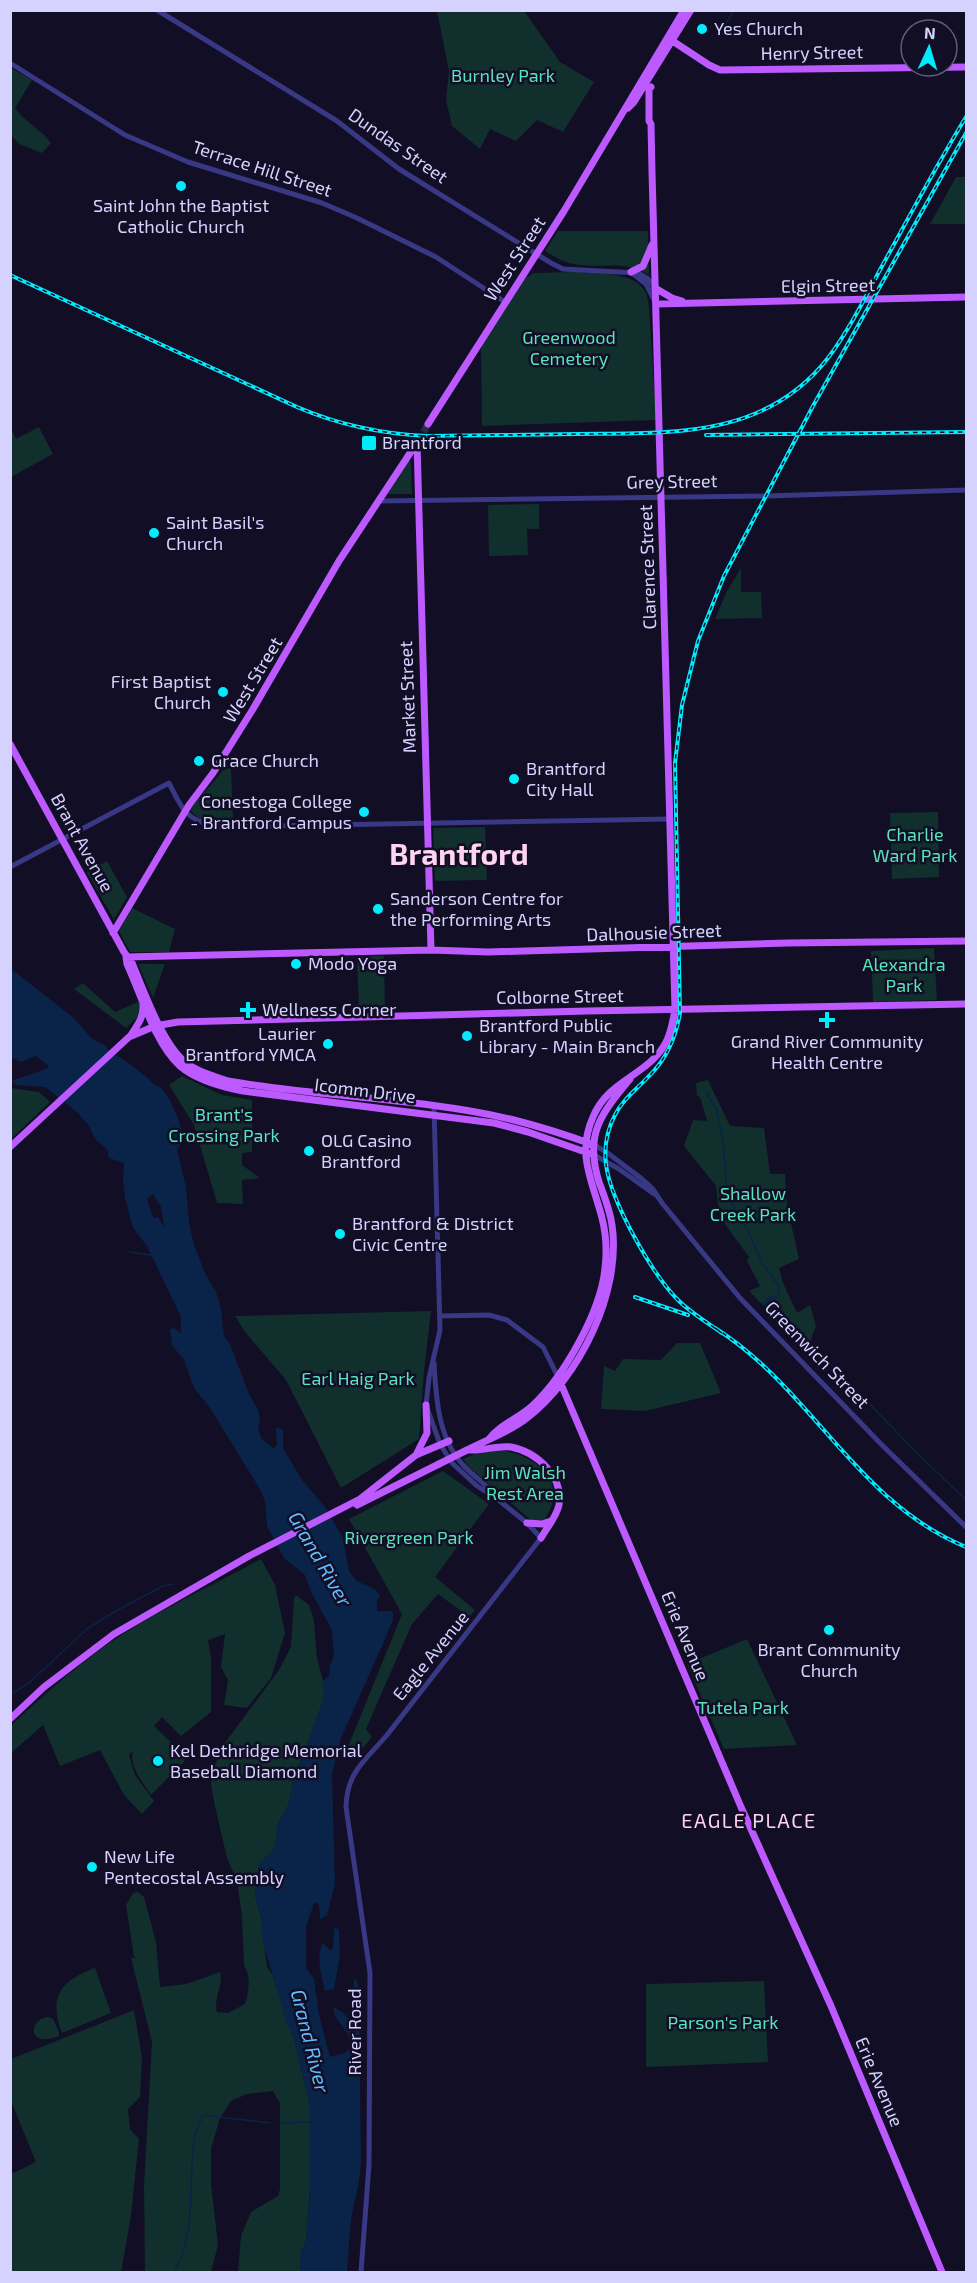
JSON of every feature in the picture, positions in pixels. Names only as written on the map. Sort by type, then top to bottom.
[{"type":"main road","name":"West Street","points":[[670,39],[684,10]]},
{"type":"main road","name":"West Street","points":[[428,424],[626,110],[634,102],[670,39],[691,10]]},
{"type":"main road","name":"Henry Street","points":[[670,39],[720,70],[966,67]]},
{"type":"main road","name":"Clarence Street","points":[[590,1144],[592,1117],[600,1104],[619,1083],[632,1077],[665,1045],[671,1031],[675,1009],[655,288],[651,124],[653,121],[651,87],[647,76]]},
{"type":"main road","points":[[631,272],[643,266],[654,239]]},
{"type":"main road","name":"Elgin Street","points":[[655,288],[672,298],[691,303]]},
{"type":"main road","name":"Elgin Street","points":[[656,304],[966,297]]},
{"type":"main road","name":"West Street","points":[[113,933],[185,812],[248,718],[339,561],[418,442]]},
{"type":"main road","name":"Market Street","points":[[418,442],[422,694],[430,950]]},
{"type":"main road","name":"Brant Avenue","points":[[10,744],[126,957],[132,963],[157,1025]]},
{"type":"main road","name":"Dalhousie Street","points":[[126,957],[430,950],[488,952],[966,941]]},
{"type":"main road","name":"Brant Avenue","points":[[126,957],[142,998],[157,1025]]},
{"type":"main road","points":[[10,1147],[129,1037],[143,1014],[142,998]]},
{"type":"main road","name":"Colborne Street","points":[[157,1025],[675,1009],[966,1004]]},
{"type":"main road","points":[[129,1037],[157,1025]]},
{"type":"main road","name":"Icomm Drive","points":[[157,1025],[186,1063],[228,1081],[510,1119],[590,1144]]},
{"type":"main road","name":"Icomm Drive","points":[[434,1110],[528,1132],[594,1155]]},
{"type":"main road","points":[[489,1439],[493,1433],[524,1414],[558,1377],[583,1335],[597,1298],[606,1267],[604,1228],[587,1173],[586,1151],[590,1144]]},
{"type":"main road","points":[[10,1719],[44,1687],[114,1634],[249,1556],[489,1439],[497,1438],[526,1419],[561,1385],[589,1339],[606,1295],[612,1269],[612,1226],[590,1144]]},
{"type":"main road","name":"Erie Avenue","points":[[558,1377],[741,1807],[831,2006],[942,2272]]},
{"type":"main road","points":[[416,1455],[427,1433],[426,1405]]},
{"type":"main road","points":[[362,1501],[416,1455],[449,1441]]},
{"type":"main road","points":[[467,1450],[509,1447],[523,1450],[536,1457],[547,1468],[558,1486],[558,1506],[542,1538]]},
{"type":"main road","points":[[527,1523],[542,1524],[553,1520]]},
{"type":"street","name":"Dundas Street","points":[[158,10],[337,121],[399,169],[563,269],[631,272]]},
{"type":"street","name":"Terrace Hill Street","points":[[10,63],[125,135],[188,162],[322,203],[357,218],[436,257],[505,302]]},
{"type":"street","points":[[631,272],[644,276],[655,288]]},
{"type":"street","points":[[631,272],[646,284],[656,304]]},
{"type":"street","name":"Grey Street","points":[[378,501],[966,490]]},
{"type":"street","points":[[10,867],[169,783],[185,812],[196,821],[214,827],[671,819]]},
{"type":"street","points":[[434,1110],[440,1336],[429,1378],[426,1405],[440,1444],[452,1463],[464,1476],[496,1498],[542,1538]]},
{"type":"street","name":"Greenwich Street","points":[[590,1144],[652,1188],[740,1298],[881,1444],[966,1527]]},
{"type":"street","name":"Greenwich Street","points":[[594,1155],[620,1169],[656,1194]]},
{"type":"street","name":"Erie Avenue","points":[[440,1316],[489,1315],[507,1320],[543,1347],[558,1377]]},
{"type":"street","points":[[434,1358],[435,1399],[449,1441],[464,1466],[491,1489],[496,1498]]},
{"type":"street","name":"Eagle Avenue","points":[[348,1793],[360,1763],[387,1735],[542,1538]]},
{"type":"street","name":"River Road","points":[[348,1793],[348,1820],[370,1973],[369,2165],[361,2272]]},
{"type":"green space","name":"Burnley Park","points":[[437,11],[524,11],[560,62],[594,82],[563,132],[537,120],[516,141],[490,129],[480,149],[452,126],[446,100],[449,71]]},
{"type":"green space","points":[[11,68],[32,80],[15,108],[51,143],[42,153],[19,144],[11,135]]},
{"type":"green space","points":[[956,177],[966,177],[966,224],[930,224]]},
{"type":"green space","points":[[558,231],[648,231],[649,275],[623,266],[580,265],[557,258],[545,251]]},
{"type":"green space","name":"Greenwood Cemetery","points":[[596,272],[628,278],[639,284],[646,293],[649,307],[656,420],[482,426],[481,346],[525,278],[534,273]]},
{"type":"green space","points":[[39,427],[53,454],[11,477],[11,429],[16,439]]},
{"type":"green space","points":[[408,460],[411,462],[412,494],[387,494]]},
{"type":"green space","points":[[539,504],[539,529],[527,529],[528,555],[489,556],[488,505]]},
{"type":"green space","points":[[741,568],[741,592],[761,592],[762,618],[715,619],[727,591]]},
{"type":"green space","points":[[226,767],[231,769],[233,820],[226,825],[205,822],[190,809]]},
{"type":"green space","name":"Charlie Ward Park","points":[[938,812],[939,877],[892,879],[890,813]]},
{"type":"green space","points":[[485,827],[487,880],[435,881],[433,828]]},
{"type":"green space","points":[[107,861],[127,897],[114,920],[87,872]]},
{"type":"green space","points":[[132,908],[175,929],[169,952],[130,952],[119,931]]},
{"type":"green space","name":"Alexandra Park","points":[[934,948],[937,1000],[873,1002],[871,951]]},
{"type":"green space","points":[[384,956],[385,1010],[359,1011],[357,957]]},
{"type":"green space","points":[[138,964],[165,964],[153,998]]},
{"type":"green space","points":[[83,983],[115,1012],[140,1001],[142,1013],[126,1028],[74,989]]},
{"type":"green space","name":"Brant's Crossing Park","points":[[182,1076],[222,1095],[252,1100],[252,1152],[242,1153],[242,1165],[260,1178],[242,1180],[243,1204],[217,1203],[194,1125],[169,1085]]},
{"type":"green space","name":"Shallow Creek Park","points":[[708,1080],[730,1126],[764,1128],[770,1174],[785,1174],[787,1205],[799,1259],[779,1268],[783,1283],[797,1313],[810,1305],[816,1326],[810,1342],[801,1344],[749,1291],[760,1286],[747,1261],[749,1257],[719,1216],[716,1186],[684,1146],[693,1120],[707,1121],[700,1097],[697,1096],[696,1083]]},
{"type":"green space","points":[[11,1088],[39,1092],[50,1102],[11,1139]]},
{"type":"green space","name":"Earl Haig Park","points":[[431,1311],[419,1439],[341,1488],[286,1380],[245,1332],[235,1316]]},
{"type":"green space","points":[[677,1343],[700,1343],[721,1393],[645,1411],[601,1409],[604,1366],[615,1371],[623,1359],[661,1360]]},
{"type":"green space","name":"Jim Walsh Rest Area","points":[[493,1449],[521,1456],[544,1470],[551,1480],[554,1492],[552,1505],[544,1520],[532,1521],[469,1467],[463,1459],[493,1451]]},
{"type":"green space","name":"Rivergreen Park","points":[[443,1471],[489,1504],[435,1577],[475,1610],[469,1617],[438,1594],[412,1624],[366,1729],[372,1737],[354,1759],[348,1747],[402,1614],[349,1519]]},
{"type":"green space","points":[[261,1559],[275,1585],[285,1633],[271,1678],[247,1708],[224,1705],[228,1680],[221,1667],[225,1634],[208,1640],[211,1658],[211,1712],[181,1736],[162,1717],[154,1726],[185,1756],[184,1762],[151,1795],[135,1769],[133,1751],[129,1755],[135,1775],[154,1801],[142,1814],[124,1795],[100,1750],[60,1766],[43,1725],[11,1753],[11,1726],[56,1684],[93,1655],[143,1622]]},
{"type":"green space","points":[[297,1596],[309,1605],[314,1621],[317,1658],[323,1681],[323,1701],[294,1775],[289,1804],[278,1824],[275,1848],[259,1865],[255,1895],[261,1918],[267,1967],[272,1974],[294,2038],[310,2106],[310,2186],[306,2241],[301,2253],[300,2272],[238,2272],[241,2236],[251,2212],[278,2196],[280,2189],[280,2103],[273,2091],[247,2094],[231,2101],[220,2118],[211,2149],[211,2183],[218,2245],[211,2272],[145,2272],[144,2185],[152,2042],[131,1958],[137,1958],[134,1957],[126,1905],[133,1893],[138,1892],[144,1897],[156,1942],[160,1987],[186,1984],[220,1972],[217,2012],[228,2013],[245,2004],[248,1979],[244,1965],[242,1916],[237,1881],[227,1858],[210,1777],[224,1744],[279,1670],[291,1647],[294,1597]]},
{"type":"green space","name":"Tutela Park","points":[[747,1639],[797,1745],[724,1749],[687,1664]]},
{"type":"green space","points":[[95,1968],[111,2013],[62,2033],[56,2009],[60,1991],[74,1978]]},
{"type":"green space","name":"Parson's Park","points":[[764,1981],[768,2062],[646,2067],[646,1984]]},
{"type":"green space","points":[[134,2010],[142,2057],[140,2097],[128,2109],[130,2129],[139,2139],[131,2216],[121,2272],[11,2272],[11,2174],[36,2162],[11,2101],[11,2059]]},
{"type":"green space","points":[[48,2017],[53,2019],[59,2036],[41,2039],[36,2036],[34,2027],[41,2019]]},
{"type":"water","name":"Grand River","points":[[10,968],[75,1019],[91,1038],[106,1046],[108,1050],[160,1087],[166,1094],[183,1136],[183,1142],[177,1149],[186,1187],[189,1223],[194,1245],[206,1275],[216,1292],[221,1308],[224,1336],[230,1344],[249,1394],[258,1410],[260,1418],[258,1429],[261,1438],[273,1448],[277,1445],[276,1428],[283,1429],[283,1448],[302,1480],[326,1508],[343,1538],[349,1571],[357,1581],[376,1590],[380,1596],[377,1600],[377,1611],[393,1613],[393,1620],[341,1738],[332,1775],[335,1884],[327,1915],[320,1919],[319,1906],[314,1903],[306,1927],[306,1968],[314,1979],[319,2015],[330,2057],[344,2053],[352,2047],[348,2034],[335,2016],[333,2007],[352,2022],[354,1980],[356,1979],[359,1988],[361,2162],[349,2236],[347,2272],[300,2272],[301,2253],[306,2241],[310,2186],[310,2106],[294,2038],[287,2024],[263,1942],[261,1918],[255,1895],[259,1864],[275,1848],[278,1824],[289,1804],[294,1775],[323,1701],[323,1681],[329,1676],[334,1656],[332,1630],[312,1594],[305,1575],[284,1558],[267,1526],[265,1502],[261,1491],[210,1408],[194,1388],[184,1360],[172,1345],[170,1329],[174,1328],[181,1333],[181,1317],[147,1246],[133,1228],[125,1198],[124,1163],[109,1158],[107,1149],[95,1139],[89,1126],[77,1112],[45,1087],[16,1085],[11,1081],[49,1066],[36,1056],[21,1062],[11,1058]],"holes":[[[153,1194],[161,1207],[164,1227],[158,1217],[153,1217],[147,1199]]]},
{"type":"water","points":[[773,1295],[786,1316],[808,1340],[801,1344],[769,1315],[763,1303]]},
{"type":"water","points":[[334,1928],[339,1929],[340,1955],[334,1989],[325,1991],[320,1954],[323,1943],[330,1950],[333,1948]]},
{"type":"waterway","points":[[720,33],[734,10]]},
{"type":"waterway","points":[[706,1093],[716,1108],[719,1121],[727,1189],[731,1202],[748,1231],[762,1263],[779,1286],[779,1294],[774,1300]]},
{"type":"waterway","points":[[130,1252],[151,1255]]},
{"type":"waterway","points":[[805,1342],[810,1346]]},
{"type":"waterway","points":[[828,1361],[966,1500]]},
{"type":"waterway","points":[[10,1695],[30,1682],[87,1629],[163,1586],[174,1584]]},
{"type":"waterway","points":[[174,2272],[186,2243],[194,2141],[203,2115],[270,2123]]},
{"type":"waterway","points":[[282,2123],[311,2122]]},
{"type":"tunnel","points":[[418,441],[428,424]]},
{"type":"railway","points":[[10,275],[297,407],[361,428],[427,436],[647,433],[714,426],[745,417],[775,404],[803,384],[828,358],[856,314],[966,117]]},
{"type":"railway","points":[[722,1333],[683,1305],[656,1273],[615,1197],[605,1158],[608,1133],[618,1109],[665,1056],[676,1031],[680,1013],[675,763],[682,705],[698,641],[724,576],[813,406],[966,133]]},
{"type":"railway","points":[[706,435],[966,432]]},
{"type":"railway","points":[[635,1297],[688,1315]]},
{"type":"railway","points":[[715,1328],[749,1353],[780,1382],[864,1474],[894,1502],[928,1527],[966,1547]]},
{"type":"place","name":"Yes Church","points":[[702,29]]},
{"type":"place","name":"Saint John the Baptist Catholic Church","points":[[181,186]]},
{"type":"place","name":"Brantford","points":[[369,443]]},
{"type":"place","name":"Saint Basil's Church","points":[[154,533]]},
{"type":"place","name":"First Baptist Church","points":[[223,692]]},
{"type":"place","name":"Grace Church","points":[[199,761]]},
{"type":"place","name":"Brantford City Hall","points":[[514,779]]},
{"type":"place","name":"Conestoga College - Brantford Campus","points":[[364,812]]},
{"type":"place","name":"Sanderson Centre for the Performing Arts","points":[[378,909]]},
{"type":"place","name":"Modo Yoga","points":[[296,964]]},
{"type":"place","name":"Wellness Corner","points":[[248,1010]]},
{"type":"place","name":"Grand River Community Health Centre","points":[[827,1020]]},
{"type":"place","name":"Brantford Public Library - Main Branch","points":[[467,1036]]},
{"type":"place","name":"Laurier Brantford YMCA","points":[[328,1044]]},
{"type":"place","name":"OLG Casino Brantford","points":[[309,1151]]},
{"type":"place","name":"Brantford & District Civic Centre","points":[[340,1234]]},
{"type":"place","name":"Brant Community Church","points":[[829,1630]]},
{"type":"place","name":"Kel Dethridge Memorial Baseball Diamond","points":[[158,1761]]},
{"type":"place","name":"New Life Pentecostal Assembly","points":[[92,1867]]},
{"type":"district","name":"Brantford","points":[[459,855]]},
{"type":"district","name":"EAGLE PLACE","points":[[749,1821]]}]
